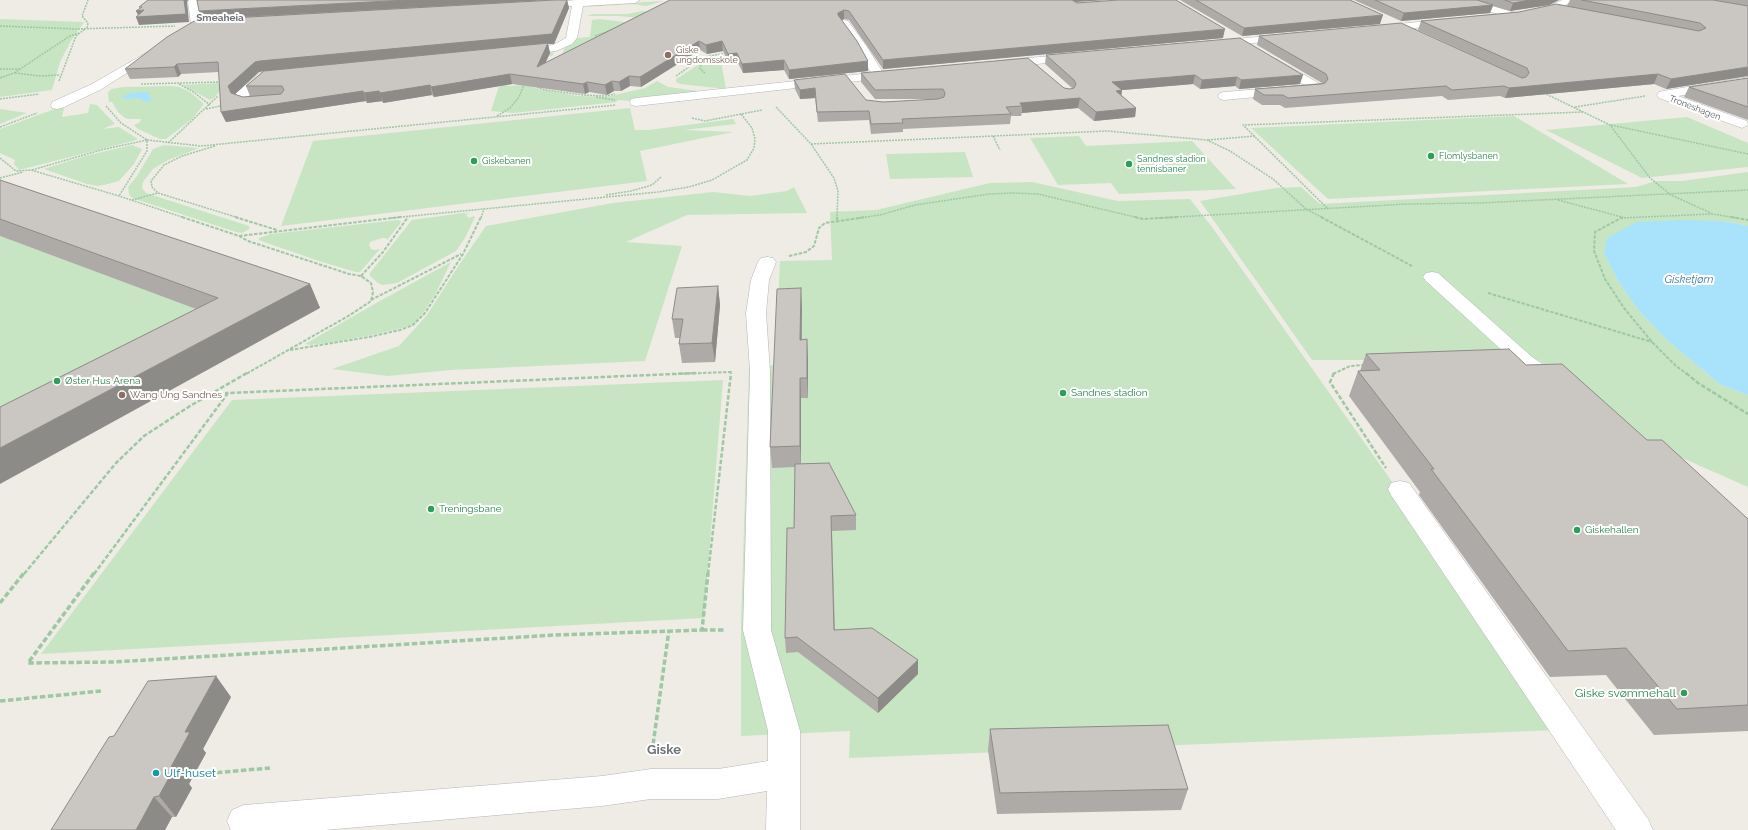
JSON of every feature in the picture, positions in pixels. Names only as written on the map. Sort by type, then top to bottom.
[{"type":"street","points":[[195,0],[193,2],[195,25]]},
{"type":"street","points":[[531,6],[562,2],[578,3],[636,0]]},
{"type":"street","points":[[1462,0],[1514,16]]},
{"type":"street","points":[[1486,19],[1514,16],[1552,8],[1570,0]]},
{"type":"street","points":[[506,54],[546,50],[556,48],[568,42],[571,38],[578,3]]},
{"type":"street","points":[[1552,8],[1568,12]]},
{"type":"street","points":[[1378,17],[1421,36]]},
{"type":"street","points":[[1364,30],[1463,21]]},
{"type":"street","points":[[844,23],[863,49],[878,75]]},
{"type":"street","points":[[1223,31],[1318,88],[1224,96]]},
{"type":"street","points":[[1204,45],[1301,36]]},
{"type":"street","points":[[57,105],[96,87],[162,46]]},
{"type":"street","points":[[993,65],[1084,56]]},
{"type":"street","points":[[1031,61],[1042,70]]},
{"type":"street","points":[[280,100],[248,102],[241,99],[240,96],[264,76],[285,73]]},
{"type":"street","points":[[632,103],[878,75],[901,74]]},
{"type":"street","points":[[850,79],[859,91]]},
{"type":"street","name":"Troneshagen","points":[[1662,95],[1748,81]]},
{"type":"street","name":"Troneshagen","points":[[1662,95],[1742,124]]},
{"type":"street","points":[[767,262],[760,280],[756,313],[760,371],[758,630],[784,731],[783,830]]},
{"type":"street","points":[[1432,277],[1525,361],[1556,382],[1574,398]]},
{"type":"street","points":[[1495,361],[1525,361]]},
{"type":"street","points":[[1400,488],[1636,830]]},
{"type":"street","points":[[244,821],[602,790],[650,784],[718,784],[784,773]]},
{"type":"path","points":[[87,28],[89,26],[88,23],[82,16],[88,0]]},
{"type":"path","points":[[0,26],[87,28],[195,25]]},
{"type":"path","points":[[0,78],[21,69],[70,36],[87,28]]},
{"type":"path","points":[[568,42],[588,39],[597,34],[612,30]]},
{"type":"path","points":[[59,86],[60,75],[79,32]]},
{"type":"path","points":[[674,77],[696,62],[709,56],[729,52]]},
{"type":"path","points":[[0,69],[21,69]]},
{"type":"path","points":[[14,73],[40,76],[60,75]]},
{"type":"path","points":[[147,140],[121,123],[101,101],[96,87],[224,82]]},
{"type":"path","points":[[178,84],[192,91],[210,105]]},
{"type":"path","points":[[495,117],[510,108],[518,98],[524,85]]},
{"type":"path","points":[[532,85],[545,90],[632,103]]},
{"type":"path","points":[[766,88],[775,107],[811,144],[834,178],[838,191],[837,220]]},
{"type":"path","points":[[1539,91],[1610,125],[1748,154]]},
{"type":"path","points":[[583,95],[606,96],[621,93]]},
{"type":"path","points":[[1574,107],[1634,97],[1662,95]]},
{"type":"path","points":[[167,143],[218,96]]},
{"type":"path","points":[[0,178],[101,150],[147,140],[201,146],[632,103]]},
{"type":"path","points":[[0,127],[57,105]]},
{"type":"path","points":[[690,118],[705,121],[742,115],[775,107]]},
{"type":"path","points":[[238,236],[483,209],[658,192],[689,187],[712,180],[747,160],[754,148],[755,139],[752,128],[738,111]]},
{"type":"path","points":[[1327,208],[1243,125],[1583,112]]},
{"type":"path","points":[[1610,125],[1650,178],[1671,195],[1712,214]]},
{"type":"path","points":[[811,144],[1108,131],[1180,136],[1207,140],[1255,136]]},
{"type":"path","points":[[993,136],[1000,150]]},
{"type":"path","points":[[119,196],[147,151],[147,140]]},
{"type":"path","points":[[1207,140],[1230,151],[1273,179],[1306,210],[1432,277]]},
{"type":"path","points":[[224,144],[182,156],[164,165],[150,181],[152,188],[158,193],[279,231]]},
{"type":"path","points":[[0,158],[16,171],[31,170],[119,196],[320,265],[367,278],[373,288],[371,300]]},
{"type":"path","points":[[483,209],[631,191],[652,185],[662,177]]},
{"type":"path","points":[[767,262],[806,252],[814,246],[819,228],[825,223],[837,220],[880,215],[914,205],[955,198],[1014,193],[1038,194],[1143,219],[1407,204],[1555,200],[1748,190]]},
{"type":"path","points":[[131,200],[158,193]]},
{"type":"path","points":[[1555,200],[1623,218],[1712,214],[1748,220]]},
{"type":"path","points":[[289,350],[370,337],[400,330],[413,325],[424,313],[463,254],[479,222],[483,209]]},
{"type":"path","points":[[361,276],[383,252],[408,217]]},
{"type":"path","points":[[1623,218],[1602,227],[1595,232],[1594,251],[1605,279],[1624,308],[1652,342],[1675,364],[1698,383],[1748,414]]},
{"type":"path","points":[[0,603],[116,463],[144,436],[211,394],[350,315],[371,300],[406,281],[463,254]]},
{"type":"path","points":[[1487,293],[1652,342]]},
{"type":"path","points":[[1366,365],[1350,366],[1334,373],[1330,382],[1400,488]]},
{"type":"path","points":[[211,394],[228,393],[731,372],[702,630],[670,630],[114,662],[28,663],[228,393]]},
{"type":"path","points":[[650,784],[652,743],[670,630]]},
{"type":"path","points":[[0,701],[101,691]]},
{"type":"path","points":[[201,774],[270,768]]},
{"type":"green space","points":[[664,1],[646,6],[633,4],[585,7],[592,5]]},
{"type":"green space","points":[[642,11],[653,12],[641,18],[587,16],[594,14],[628,14]]},
{"type":"green space","points":[[0,19],[84,22],[71,41],[60,62],[52,90],[0,97]]},
{"type":"green space","points":[[599,19],[642,24],[566,56],[563,54],[564,48],[573,43],[576,38],[590,37],[592,20]]},
{"type":"green space","points":[[549,51],[554,53],[552,56],[515,59],[507,86],[526,85],[543,90],[578,96],[606,97],[645,88],[657,81],[668,87],[713,93],[633,101],[618,100],[616,102],[608,103],[513,113],[491,111],[509,55]]},
{"type":"green space","points":[[712,56],[720,56],[726,89],[680,84],[676,82],[676,79]]},
{"type":"green space","points":[[221,83],[224,85],[215,97],[210,100],[182,85]]},
{"type":"green space","points":[[123,87],[179,87],[190,92],[204,104],[193,118],[166,139],[160,139],[138,129],[134,125],[140,122],[141,119],[125,118],[118,112],[112,102],[109,102],[108,92],[112,89]]},
{"type":"green space","points":[[90,104],[97,105],[115,124],[102,129],[119,127],[138,139],[19,170],[14,164],[15,160],[0,153],[0,129],[60,107],[64,108],[62,117],[88,113]]},
{"type":"green space","name":"Giskebanen","points":[[630,108],[635,130],[648,130],[733,119],[736,124],[684,130],[733,132],[640,151],[647,181],[281,226],[313,141]]},
{"type":"green space","points":[[0,109],[27,113],[0,124]]},
{"type":"green space","name":"Flomlysbanen","points":[[1514,116],[1628,184],[1328,199],[1251,128]]},
{"type":"green space","points":[[1687,117],[1748,143],[1748,167],[1642,178],[1546,130]]},
{"type":"green space","name":"Sandnes stadion tennisbaner","points":[[1079,136],[1086,146],[1192,141],[1236,189],[1119,194],[1111,183],[1058,185],[1030,138]]},
{"type":"green space","points":[[132,145],[142,149],[134,164],[119,181],[108,184],[98,186],[87,184],[44,169],[85,156]]},
{"type":"green space","points":[[164,145],[199,148],[168,160],[153,169],[143,182],[142,188],[146,193],[249,226],[249,229],[242,233],[236,232],[132,198],[129,194],[128,187],[137,176],[153,149]]},
{"type":"green space","points":[[965,152],[973,177],[890,179],[886,154]]},
{"type":"green space","points":[[1748,172],[1748,226],[1723,221],[1638,222],[1604,253],[1618,281],[1640,312],[1668,341],[1721,385],[1748,395],[1748,487],[1646,442],[1538,360],[1312,360],[1200,201],[1276,188],[1301,187],[1320,204],[1636,187],[1656,181],[1682,181]]},
{"type":"green space","points":[[1032,182],[1118,201],[1190,199],[1212,227],[1458,575],[1559,730],[849,758],[850,731],[741,736],[741,624],[749,367],[775,365],[780,261],[832,260],[830,212],[876,210],[990,183]]},
{"type":"green space","points":[[794,187],[807,213],[687,215],[626,242],[682,246],[645,361],[451,370],[388,376],[332,369],[399,346],[427,315],[486,226],[613,203],[713,192],[750,196],[787,191]]},
{"type":"green space","points":[[463,213],[470,214],[466,215],[469,218],[475,217],[465,238],[456,251],[397,283],[382,285],[370,276],[370,273],[412,220]]},
{"type":"green space","points":[[398,220],[401,221],[400,224],[387,240],[386,238],[382,238],[370,242],[369,245],[371,249],[380,249],[360,272],[322,262],[259,240],[259,238],[271,234]]},
{"type":"green space","name":"Øster Hus Arena","points":[[0,236],[229,321],[0,441]]},
{"type":"green space","points":[[451,262],[435,295],[414,324],[398,329],[334,342],[310,345],[305,344],[378,302]]},
{"type":"green space","name":"Treningsbane","points":[[723,380],[704,618],[41,654],[232,400]]},
{"type":"water","points":[[148,92],[150,94],[148,95],[153,100],[146,102],[138,98],[127,99],[121,97],[131,93]]},
{"type":"water","name":"Gisketjørn","points":[[1680,220],[1723,221],[1748,226],[1748,395],[1721,385],[1668,341],[1640,312],[1618,281],[1604,253],[1607,238],[1637,222]]},
{"type":"building","points":[[148,0],[184,0],[186,14],[136,17],[144,10],[136,11]]},
{"type":"building","points":[[197,0],[407,0],[199,11]]},
{"type":"building","points":[[567,0],[552,34],[260,61],[255,62],[228,86],[231,93],[243,97],[281,94],[284,90],[282,86],[246,86],[264,71],[548,43],[537,67],[670,0],[1072,0],[1077,3],[1118,0],[1176,0],[1225,29],[883,60],[849,11],[844,10],[838,13],[838,15],[857,41],[868,61],[789,70],[784,60],[742,64],[737,53],[728,54],[722,41],[706,45],[699,41],[640,77],[629,76],[619,82],[612,81],[605,85],[587,82],[583,84],[510,74],[431,87],[430,85],[380,93],[379,91],[364,93],[363,91],[221,112],[218,62],[177,64],[174,67],[125,69],[167,37],[196,20]]},
{"type":"building","points":[[1196,0],[1350,0],[1383,15],[1244,28]]},
{"type":"building","points":[[1375,0],[1477,0],[1493,5],[1404,13]]},
{"type":"building","points":[[1505,0],[1530,0],[1513,3]]},
{"type":"building","points":[[1582,0],[1713,0],[1748,6],[1748,67],[1671,79],[1658,74],[1509,88],[1504,86],[1452,90],[1446,86],[1288,98],[1283,95],[1264,95],[1255,89],[1321,84],[1325,83],[1328,79],[1326,74],[1259,36],[1401,23],[1522,78],[1526,77],[1529,73],[1527,68],[1421,21],[1519,12],[1556,4],[1699,31],[1706,28],[1700,23]]},
{"type":"building","points":[[1240,38],[1303,75],[1241,80],[1237,77],[1202,80],[1195,75],[1112,82],[1122,90],[1116,91],[1136,108],[1096,112],[1080,98],[1020,103],[1022,106],[1006,107],[1011,114],[902,119],[903,123],[871,124],[869,111],[817,112],[815,88],[800,90],[794,80],[845,74],[866,100],[883,102],[938,99],[944,97],[945,93],[943,89],[875,90],[861,73],[1028,58],[1064,88],[1070,89],[1074,88],[1076,84],[1074,80],[1046,55]]},
{"type":"building","points":[[1748,78],[1748,107],[1689,87]]},
{"type":"building","points":[[0,180],[310,284],[0,448],[0,407],[218,298],[0,219]]},
{"type":"building","points":[[718,286],[712,343],[679,344],[683,319],[672,319],[677,288]]},
{"type":"building","points":[[801,288],[800,340],[807,339],[807,378],[800,378],[800,446],[770,447],[777,289]]},
{"type":"building","name":"Giskehallen","points":[[1509,349],[1526,365],[1562,364],[1647,440],[1662,440],[1748,519],[1748,705],[1677,709],[1626,648],[1568,651],[1431,469],[1434,469],[1358,371],[1380,370],[1366,354]]},
{"type":"building","points":[[829,463],[856,515],[831,516],[834,630],[872,628],[918,660],[878,698],[797,637],[785,638],[787,528],[794,528],[795,464]]},
{"type":"building","points":[[216,676],[185,732],[190,732],[171,767],[175,767],[159,796],[154,797],[136,830],[51,830],[109,737],[114,736],[148,681]]},
{"type":"building","points":[[1168,725],[1188,789],[1000,793],[990,729]]},
{"type":"place","name":"Giske ungdomsskole","points":[[668,55]]},
{"type":"place","name":"Flomlysbanen","points":[[1431,156]]},
{"type":"place","name":"Giskebanen","points":[[474,161]]},
{"type":"place","name":"Sandnes stadion tennisbaner","points":[[1129,164]]},
{"type":"place","name":"Øster Hus Arena","points":[[57,381]]},
{"type":"place","name":"Sandnes stadion","points":[[1063,393]]},
{"type":"place","name":"Wang Ung Sandnes","points":[[122,395]]},
{"type":"place","name":"Treningsbane","points":[[431,509]]},
{"type":"place","name":"Giskehallen","points":[[1577,530]]},
{"type":"place","name":"Giske svømmehall","points":[[1684,693]]},
{"type":"place","name":"Ulf-huset","points":[[156,773]]},
{"type":"district","name":"Smeaheia","points":[[220,18]]},
{"type":"district","name":"Giske","points":[[664,750]]}]
